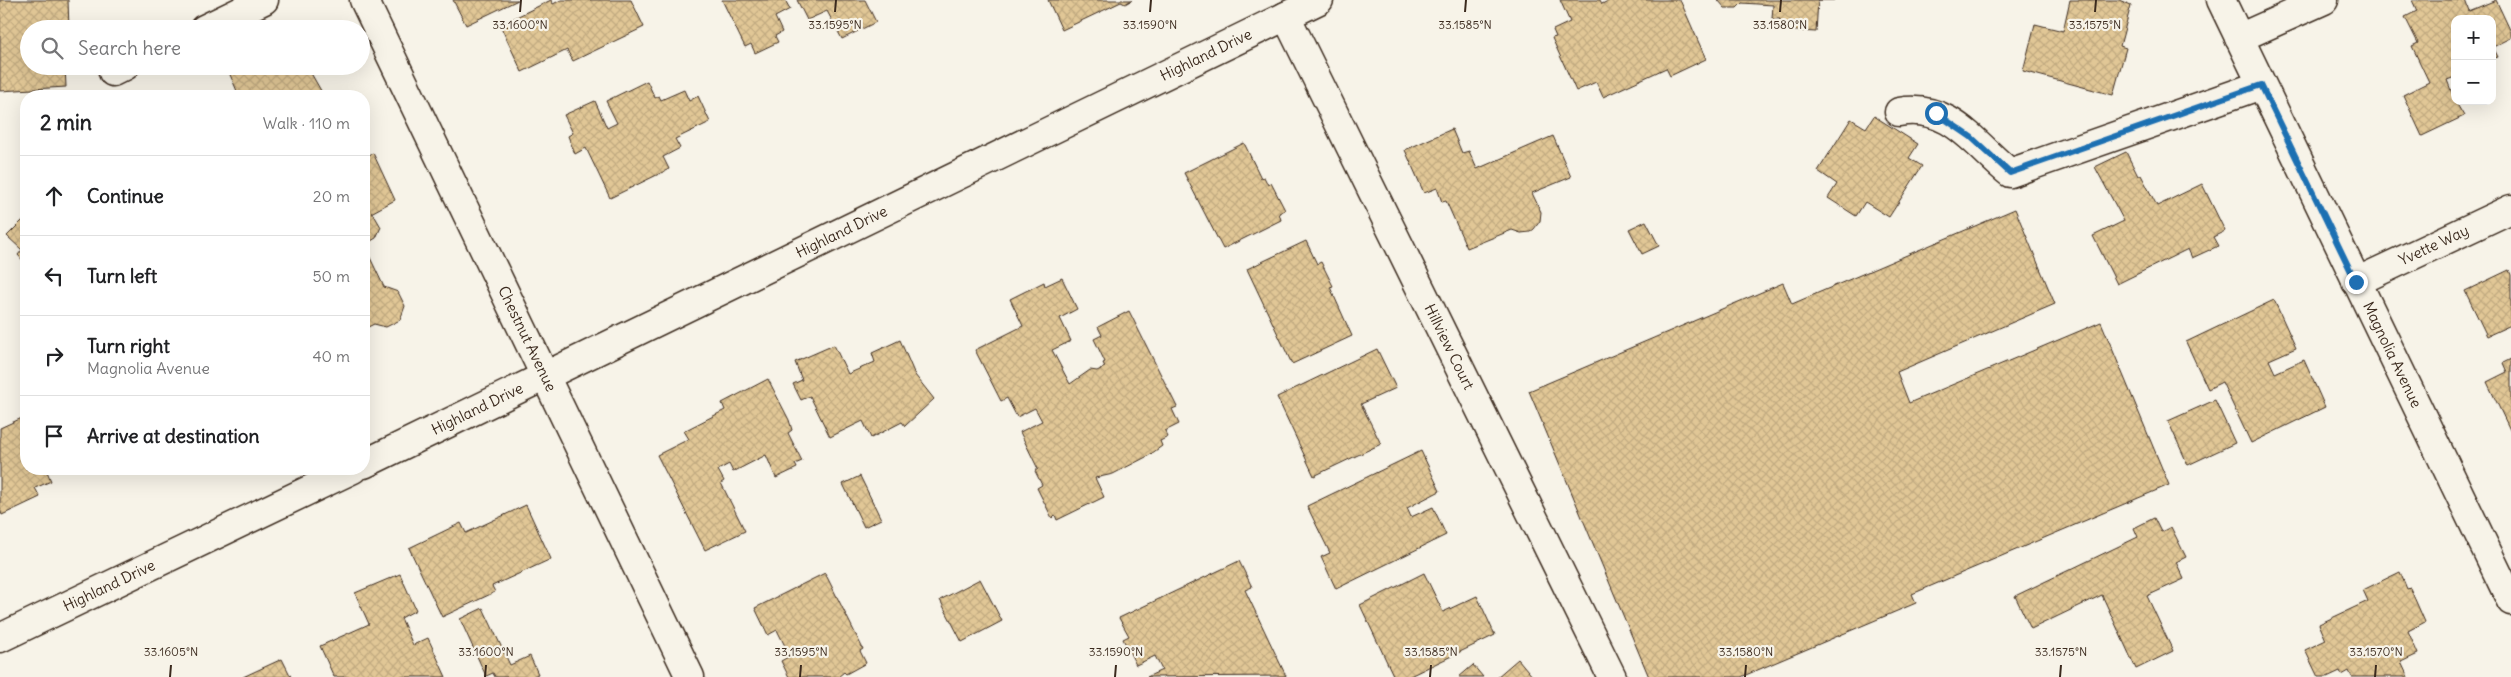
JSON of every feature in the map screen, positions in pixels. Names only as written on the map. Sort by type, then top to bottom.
[{"type":"street","points":[[223,20],[264,0]]},
{"type":"street","name":"Chestnut Avenue","points":[[364,0],[690,677]]},
{"type":"street","name":"Highland Drive","points":[[370,461],[1320,0]]},
{"type":"street","name":"Magnolia Avenue","points":[[2221,0],[2511,601]]},
{"type":"street","points":[[2239,38],[2324,0]]},
{"type":"street","name":"Hillview Court","points":[[1286,16],[1612,677]]},
{"type":"street","points":[[1899,112],[1915,109],[1936,113],[1971,137],[2010,173],[2261,85]]},
{"type":"street","name":"Yvette Way","points":[[2356,282],[2511,209]]},
{"type":"street","name":"Highland Drive","points":[[0,638],[340,475]]},
{"type":"building","points":[[0,0],[68,0],[69,20],[20,20],[20,75],[65,75],[66,87],[0,91]]},
{"type":"building","points":[[453,0],[518,0],[466,25]]},
{"type":"building","points":[[551,0],[553,4],[561,0],[631,0],[644,27],[573,61],[567,50],[522,72],[500,25]]},
{"type":"building","points":[[722,0],[785,0],[790,9],[775,17],[782,32],[775,36],[778,42],[755,53],[751,44],[745,47]]},
{"type":"building","points":[[797,0],[865,0],[876,22],[842,39],[827,11],[807,20]]},
{"type":"building","points":[[1048,0],[1132,0],[1125,4],[1121,2],[1062,30]]},
{"type":"building","points":[[1560,0],[1600,0],[1602,4],[1610,0],[1680,0],[1706,59],[1670,76],[1666,68],[1603,97],[1596,82],[1576,91],[1552,38],[1556,37],[1553,30],[1570,22]]},
{"type":"building","points":[[1718,0],[1818,0],[1816,32],[1779,30],[1780,19],[1772,19],[1773,5],[1742,3],[1737,8],[1725,8]]},
{"type":"building","points":[[2070,0],[2119,0],[2131,5],[2120,46],[2126,48],[2113,95],[2023,71],[2035,24],[2063,31]]},
{"type":"building","points":[[2412,0],[2465,0],[2469,11],[2496,0],[2511,32],[2511,38],[2496,46],[2496,15],[2451,15],[2451,78],[2447,80],[2451,90],[2451,105],[2457,105],[2464,116],[2422,136],[2403,95],[2429,82],[2412,46],[2418,43],[2405,17],[2417,11]]},
{"type":"building","points":[[230,75],[312,75],[321,90],[237,90]]},
{"type":"building","points":[[647,81],[655,98],[659,96],[661,100],[684,90],[689,101],[698,96],[710,122],[675,139],[680,148],[663,157],[669,169],[610,198],[586,148],[575,154],[568,136],[573,133],[564,115],[595,101],[607,128],[617,123],[606,101]]},
{"type":"building","points":[[1874,116],[1918,144],[1909,158],[1922,166],[1889,217],[1865,202],[1856,216],[1828,198],[1837,184],[1818,171],[1851,119],[1866,128]]},
{"type":"building","points":[[1452,129],[1462,153],[1469,151],[1477,169],[1553,136],[1571,177],[1532,193],[1541,212],[1540,221],[1534,229],[1530,232],[1521,233],[1512,230],[1467,248],[1446,201],[1442,202],[1437,188],[1424,193],[1405,150]]},
{"type":"building","points":[[1244,143],[1261,178],[1264,177],[1268,185],[1271,183],[1285,210],[1279,213],[1281,220],[1223,249],[1184,173]]},
{"type":"building","points":[[2126,152],[2138,176],[2141,175],[2157,206],[2202,184],[2225,231],[2213,237],[2218,246],[2192,258],[2188,249],[2117,284],[2093,236],[2124,221],[2095,167]]},
{"type":"building","points":[[373,153],[395,200],[371,213],[381,227],[376,238],[370,242],[370,154]]},
{"type":"building","points":[[2015,209],[2055,304],[1897,372],[1909,403],[2101,322],[2169,485],[1912,594],[1916,603],[1741,677],[1649,677],[1529,391],[1783,283],[1792,304]]},
{"type":"building","points":[[1646,221],[1659,246],[1642,254],[1629,229]]},
{"type":"building","points":[[20,223],[20,248],[7,236]]},
{"type":"building","points":[[1306,241],[1317,264],[1321,262],[1333,286],[1330,287],[1352,336],[1292,364],[1247,269]]},
{"type":"building","points":[[370,258],[384,287],[398,292],[405,306],[400,320],[386,327],[374,324],[370,326]]},
{"type":"building","points":[[2509,270],[2511,275],[2511,325],[2487,336],[2465,291]]},
{"type":"building","points":[[1062,278],[1077,309],[1060,318],[1071,341],[1052,350],[1070,384],[1090,370],[1097,371],[1105,367],[1103,363],[1105,362],[1094,339],[1102,335],[1098,327],[1129,311],[1177,407],[1172,409],[1179,424],[1165,431],[1168,437],[1160,441],[1162,446],[1148,456],[1113,474],[1095,478],[1104,497],[1057,520],[1055,515],[1052,518],[1037,488],[1042,485],[1035,471],[1038,469],[1020,432],[1042,421],[1035,408],[1017,417],[1007,398],[1001,401],[975,350],[1023,326],[1010,299],[1044,282],[1045,286]]},
{"type":"building","points":[[2274,300],[2296,348],[2269,360],[2275,373],[2304,360],[2325,407],[2251,443],[2222,382],[2208,389],[2186,342]]},
{"type":"building","points":[[900,340],[915,375],[934,399],[905,426],[902,422],[871,438],[863,421],[830,437],[810,396],[801,400],[793,384],[802,380],[795,362],[834,345],[848,374],[875,362],[872,353]]},
{"type":"building","points":[[1377,349],[1396,388],[1361,404],[1381,444],[1314,476],[1277,397]]},
{"type":"building","points":[[2511,359],[2511,432],[2487,382],[2507,372],[2503,363]]},
{"type":"building","points":[[768,379],[789,420],[792,430],[788,433],[802,461],[795,464],[797,468],[776,478],[766,455],[733,472],[729,464],[718,470],[724,481],[721,483],[745,531],[705,550],[657,455],[689,439],[684,431],[725,410],[722,403]]},
{"type":"building","points":[[2215,400],[2235,443],[2188,465],[2168,421]]},
{"type":"building","points":[[20,419],[20,475],[48,475],[51,481],[35,488],[40,497],[2,515],[0,510],[0,428]]},
{"type":"building","points":[[1421,451],[1440,491],[1407,508],[1411,517],[1433,507],[1446,535],[1336,589],[1321,557],[1330,553],[1307,506]]},
{"type":"building","points":[[860,476],[881,519],[864,527],[843,484]]},
{"type":"building","points":[[526,505],[551,559],[492,586],[495,592],[442,617],[409,548],[461,523],[466,533]]},
{"type":"building","points":[[2154,518],[2161,532],[2171,527],[2186,557],[2176,562],[2184,579],[2147,596],[2173,651],[2136,669],[2102,595],[2031,629],[2015,596],[2138,537],[2134,528]]},
{"type":"building","points":[[1239,561],[1252,587],[1245,590],[1286,676],[1147,677],[1162,670],[1155,656],[1136,665],[1123,639],[1129,636],[1119,618]]},
{"type":"building","points":[[2400,572],[2407,589],[2410,588],[2425,622],[2408,631],[2418,654],[2401,662],[2408,677],[2352,677],[2349,671],[2342,675],[2340,671],[2327,677],[2318,677],[2305,650],[2326,640],[2319,624],[2368,601],[2363,590]]},
{"type":"building","points":[[825,573],[863,649],[860,651],[866,663],[846,674],[844,672],[838,677],[789,677],[781,661],[790,656],[777,630],[768,635],[755,608]]},
{"type":"building","points":[[1424,573],[1443,612],[1477,596],[1495,635],[1408,677],[1394,677],[1360,605]]},
{"type":"building","points":[[400,574],[416,610],[401,618],[413,645],[428,638],[446,677],[334,677],[320,646],[369,624],[355,593]]},
{"type":"building","points":[[980,579],[1002,621],[962,642],[940,600]]},
{"type":"building","points":[[483,608],[510,665],[530,656],[538,674],[532,677],[495,677],[493,673],[486,676],[460,619]]},
{"type":"building","points":[[282,659],[291,677],[243,677]]},
{"type":"building","points":[[1518,659],[1533,677],[1497,677]]},
{"type":"building","points":[[1473,665],[1483,677],[1459,677]]},
{"type":"route","points":[[1936,113],[1971,137],[2010,173],[2261,85],[2356,282]]}]
